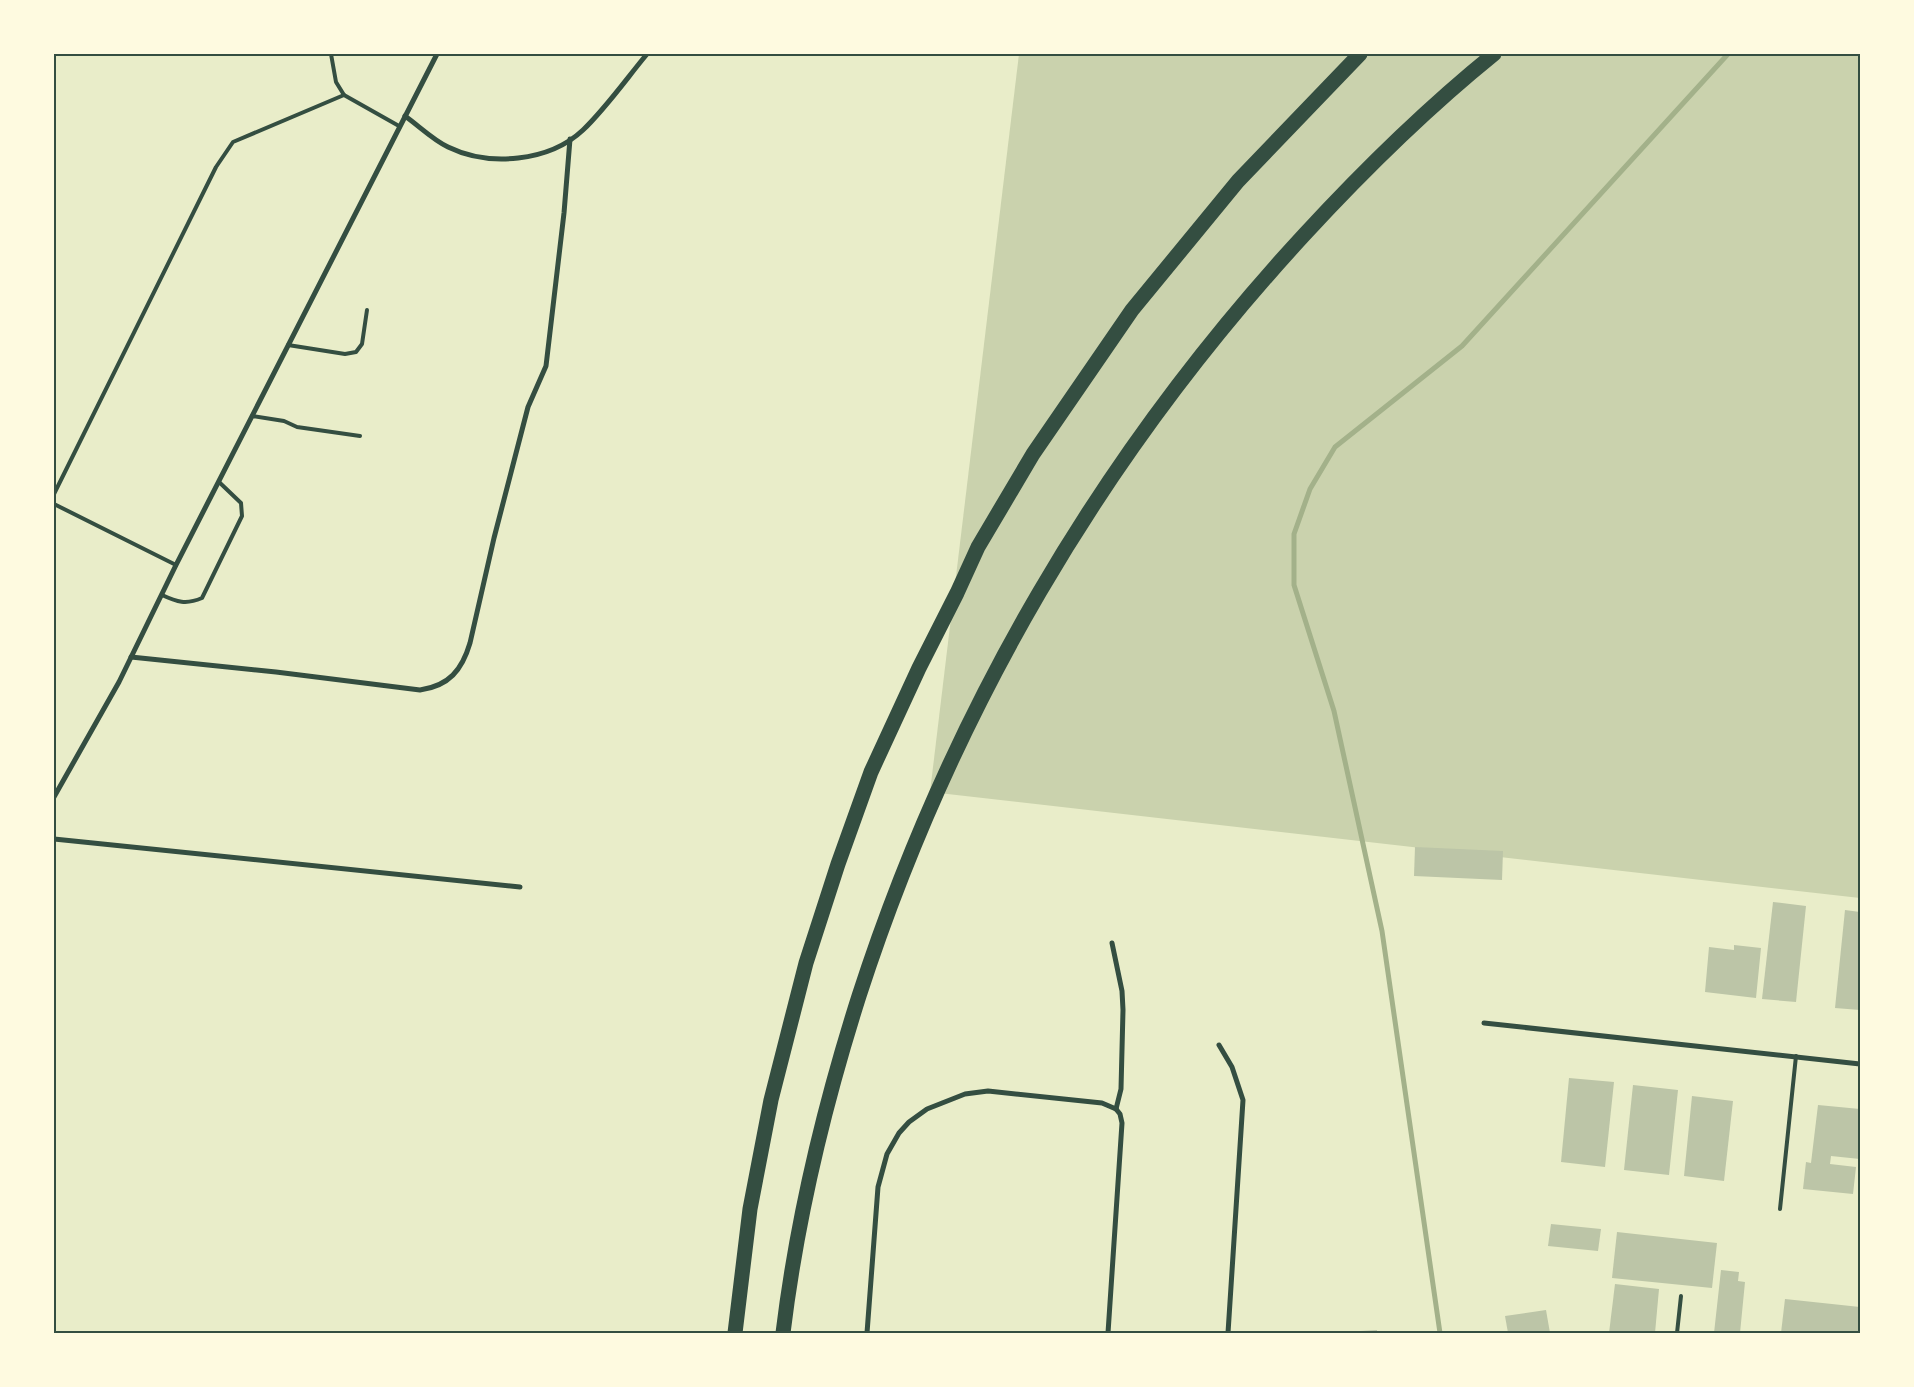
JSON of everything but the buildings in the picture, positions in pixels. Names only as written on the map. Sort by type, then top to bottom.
[{"type":"highway","points":[[735,1333],[752,1200],[771,1100],[806,964],[838,864],[871,772],[918,668],[957,593],[978,547],[1033,454],[1132,310],[1238,181],[1360,54]]},
{"type":"highway","points":[[783,1333],[792,1268],[822,1121],[840,1056],[871,961],[904,870],[944,774],[990,680],[1028,610],[1110,478],[1161,405],[1266,276],[1348,188],[1412,125],[1494,54]]},
{"type":"street","points":[[54,797],[132,657],[176,565],[398,126],[437,54]]},
{"type":"street","points":[[405,116],[446,146],[463,154],[500,160],[524,158],[539,154],[570,140],[584,129],[647,54]]},
{"type":"street","points":[[132,657],[420,690],[431,688],[451,678],[465,659],[470,643],[494,538],[528,407],[546,366],[564,213],[570,140]]},
{"type":"street","points":[[54,839],[520,887]]},
{"type":"street","points":[[1112,943],[1123,1000],[1122,1089],[1116,1110]]},
{"type":"street","points":[[1484,1023],[1860,1064]]},
{"type":"street","points":[[1219,1045],[1232,1067],[1242,1100],[1228,1333]]},
{"type":"street","points":[[867,1333],[878,1187],[887,1154],[899,1133],[909,1122],[927,1109],[943,1101],[965,1094],[988,1092],[1102,1103],[1120,1114],[1122,1123],[1108,1333]]},
{"type":"lane","points":[[331,54],[336,82],[344,95],[398,126]]},
{"type":"lane","points":[[54,494],[216,167],[233,142],[344,95]]},
{"type":"lane","points":[[288,344],[345,354],[356,352],[362,344],[367,310]]},
{"type":"lane","points":[[252,416],[284,421],[297,427],[360,436]]},
{"type":"lane","points":[[162,595],[180,603],[192,602],[202,598],[242,516],[241,503],[219,482]]},
{"type":"lane","points":[[54,504],[176,565]]},
{"type":"lane","points":[[1780,1209],[1796,1056]]},
{"type":"lane","points":[[1677,1333],[1681,1296]]},
{"type":"green space","points":[[1019,54],[1860,54],[1860,898],[930,792]]},
{"type":"waterway","points":[[1440,1333],[1382,931],[1334,711],[1294,585],[1294,534],[1310,489],[1335,447],[1462,346],[1728,54]]}]
